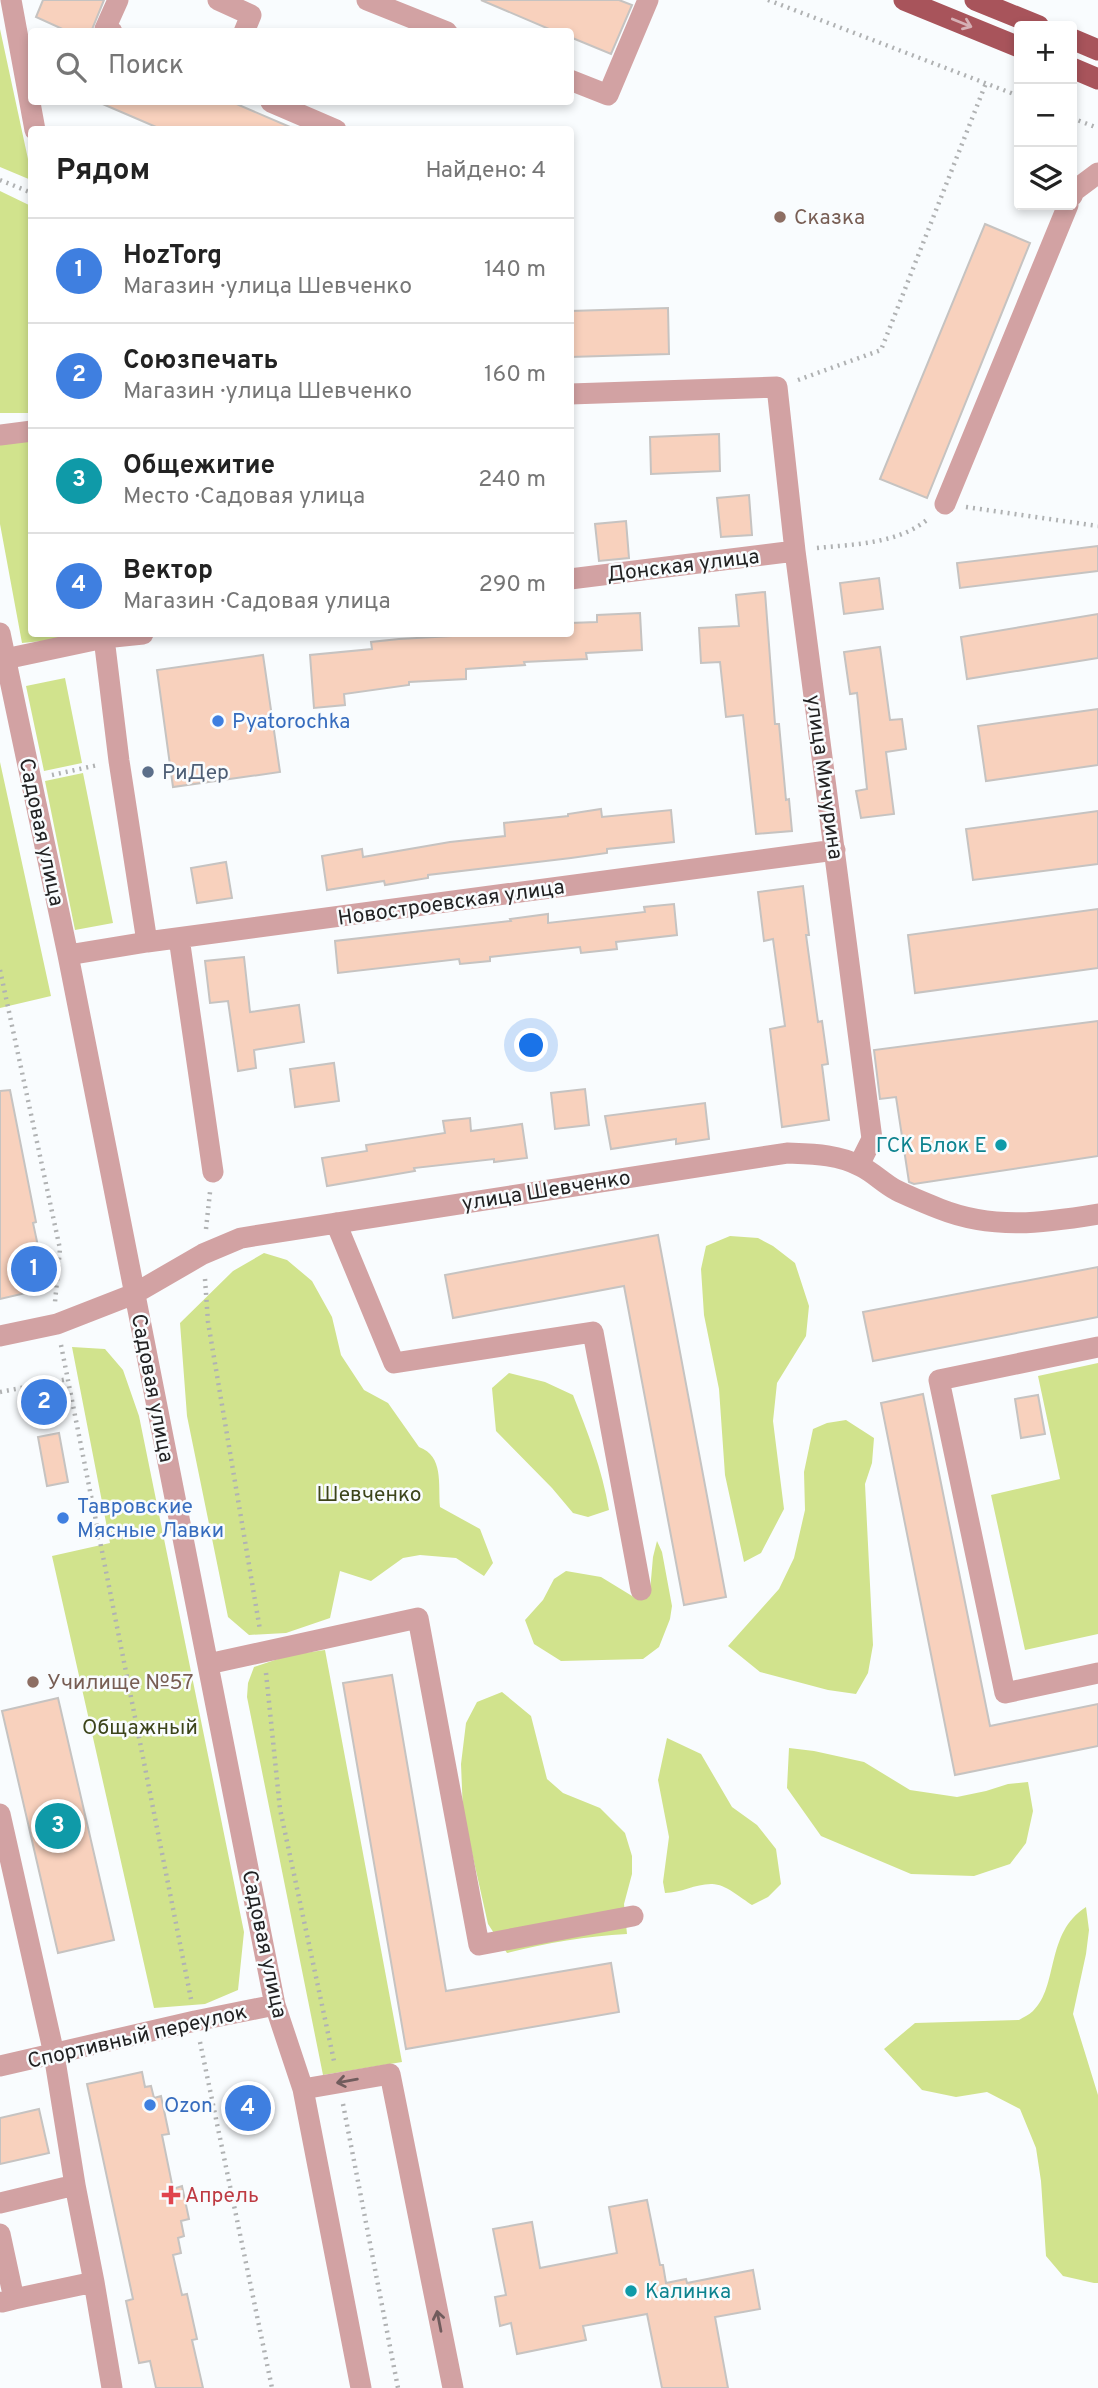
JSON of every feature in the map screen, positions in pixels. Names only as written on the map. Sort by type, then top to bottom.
[{"type":"main road","points":[[904,0],[1014,45]]},
{"type":"main road","points":[[975,0],[1027,21]]},
{"type":"main road","points":[[1077,41],[1098,50]]},
{"type":"main road","points":[[1077,70],[1098,79]]},
{"type":"street","points":[[11,0],[28,92]]},
{"type":"street","points":[[105,28],[118,0]]},
{"type":"street","points":[[218,0],[251,15]]},
{"type":"street","points":[[367,0],[437,28]]},
{"type":"street","points":[[574,82],[608,95],[648,0]]},
{"type":"street","points":[[30,105],[34,126]]},
{"type":"street","points":[[278,105],[327,126]]},
{"type":"street","points":[[1077,189],[1098,173]]},
{"type":"street","points":[[945,504],[1066,210]]},
{"type":"street","points":[[574,394],[777,387]]},
{"type":"street","name":"улица Мичурина","points":[[777,387],[795,551],[872,1139],[859,1165]]},
{"type":"street","points":[[0,435],[28,432]]},
{"type":"street","name":"Донская улица","points":[[574,579],[795,551]]},
{"type":"street","name":"Садовая улица","points":[[0,633],[5,659],[6,697],[31,779],[68,955],[275,2005],[303,2089],[361,2388]]},
{"type":"street","points":[[5,659],[114,637]]},
{"type":"street","points":[[104,638],[119,761],[147,942]]},
{"type":"street","name":"Новостроевская улица","points":[[68,955],[147,942],[835,850]]},
{"type":"street","points":[[179,938],[213,1172]]},
{"type":"street","name":"улица Шевченко","points":[[0,1336],[57,1324],[134,1294],[203,1254],[241,1238],[787,1153],[828,1155],[859,1165],[896,1190],[942,1210],[978,1220],[1011,1224],[1044,1223],[1098,1214]]},
{"type":"street","points":[[335,1223],[394,1363],[593,1332],[641,1590]]},
{"type":"street","points":[[1098,1347],[939,1380],[1005,1693],[1098,1673]]},
{"type":"street","points":[[208,1664],[418,1618],[480,1945],[633,1916]]},
{"type":"street","points":[[0,1814],[54,2054],[112,2388]]},
{"type":"street","name":"Спортивный переулок","points":[[0,2066],[275,2005]]},
{"type":"street","points":[[303,2089],[390,2074],[453,2388]]},
{"type":"street","points":[[0,2203],[75,2185]]},
{"type":"street","points":[[0,2234],[7,2300],[94,2282]]},
{"type":"path","points":[[768,0],[1014,94]]},
{"type":"path","points":[[777,387],[881,350],[986,83]]},
{"type":"path","points":[[1077,120],[1098,128]]},
{"type":"path","points":[[0,180],[28,191]]},
{"type":"path","points":[[31,779],[119,761]]},
{"type":"path","points":[[0,970],[60,1249],[55,1293],[57,1324],[195,2021],[272,2388]]},
{"type":"path","points":[[213,1172],[203,1254],[208,1322],[264,1652],[280,1809],[339,2083],[398,2388]]},
{"type":"path","points":[[0,1392],[68,1379]]},
{"type":"green space","points":[[0,29],[28,159],[28,179],[0,167]]},
{"type":"green space","points":[[0,191],[28,205],[28,413],[0,413]]},
{"type":"green space","points":[[28,437],[28,637],[82,637],[22,643],[0,524],[0,439]]},
{"type":"green space","points":[[65,678],[82,763],[44,771],[26,686]]},
{"type":"green space","points":[[0,762],[51,996],[0,1008]]},
{"type":"green space","points":[[83,773],[113,923],[75,930],[45,781]]},
{"type":"green space","points":[[730,1236],[758,1238],[795,1263],[809,1306],[806,1336],[777,1383],[773,1421],[784,1509],[761,1553],[744,1562],[725,1475],[719,1389],[704,1315],[701,1269],[706,1246]]},
{"type":"green space","name":"Шевченко","points":[[264,1253],[287,1260],[312,1281],[332,1317],[341,1355],[364,1390],[388,1403],[419,1447],[433,1457],[438,1472],[440,1507],[480,1529],[493,1563],[484,1576],[456,1558],[420,1555],[403,1558],[371,1581],[340,1571],[330,1618],[286,1633],[249,1635],[228,1617],[187,1416],[180,1323],[233,1271]]},
{"type":"green space","name":"Общажный","points":[[72,1347],[105,1349],[123,1370],[139,1416],[244,1932],[238,1990],[205,2004],[154,2008],[52,1556],[110,1543]]},
{"type":"green space","points":[[1098,1363],[1098,1634],[1025,1650],[991,1495],[1060,1479],[1038,1376]]},
{"type":"green space","points":[[509,1373],[545,1382],[573,1395],[589,1437],[609,1510],[588,1517],[573,1513],[496,1431],[492,1388]]},
{"type":"green space","points":[[846,1420],[874,1438],[872,1463],[865,1484],[873,1645],[868,1673],[856,1694],[828,1690],[760,1672],[728,1646],[779,1589],[794,1558],[805,1510],[804,1472],[813,1429],[827,1423]]},
{"type":"green space","points":[[657,1541],[662,1552],[672,1606],[659,1647],[643,1659],[561,1661],[534,1644],[525,1620],[543,1600],[554,1579],[566,1571],[601,1577],[637,1599],[650,1591]]},
{"type":"green space","points":[[325,1650],[402,2062],[323,2075],[247,1697],[248,1683],[254,1667],[290,1655]]},
{"type":"green space","points":[[502,1692],[531,1716],[547,1779],[563,1793],[600,1808],[625,1833],[632,1856],[632,1874],[624,1904],[627,1934],[566,1940],[507,1953],[488,1924],[463,1813],[461,1764],[466,1723],[477,1702]]},
{"type":"green space","points":[[667,1738],[701,1754],[732,1807],[757,1825],[776,1849],[781,1884],[768,1897],[752,1905],[716,1884],[665,1893],[663,1882],[669,1837],[658,1780]]},
{"type":"green space","points":[[789,1748],[864,1762],[910,1790],[957,1797],[1008,1784],[1028,1782],[1033,1811],[1026,1843],[1010,1864],[974,1876],[911,1874],[821,1836],[787,1788]]},
{"type":"green space","points":[[1086,1907],[1089,1930],[1073,2014],[1098,2095],[1098,2283],[1063,2276],[1046,2256],[1036,2148],[1020,2109],[987,2092],[956,2097],[922,2090],[884,2049],[915,2023],[1019,2020],[1030,2014],[1046,1988],[1064,1931],[1073,1918]]},
{"type":"building","points":[[43,0],[104,0],[93,28],[60,28],[36,17]]},
{"type":"building","points":[[481,0],[619,0],[632,5],[611,54],[574,39],[574,28],[547,28]]},
{"type":"building","points":[[105,105],[239,105],[288,126],[154,126]]},
{"type":"building","points":[[985,224],[1030,243],[927,498],[880,479]]},
{"type":"building","points":[[668,308],[669,354],[574,357],[574,311]]},
{"type":"building","points":[[719,434],[720,471],[651,474],[650,437]]},
{"type":"building","points":[[749,495],[752,535],[721,537],[717,498]]},
{"type":"building","points":[[626,521],[629,558],[599,561],[595,524]]},
{"type":"building","points":[[1098,546],[1098,571],[960,588],[957,563]]},
{"type":"building","points":[[879,578],[883,609],[844,614],[840,583]]},
{"type":"building","points":[[765,592],[775,724],[779,724],[786,800],[789,799],[792,831],[756,834],[743,715],[726,717],[720,662],[701,663],[699,628],[739,626],[736,595]]},
{"type":"building","points":[[640,613],[642,650],[586,653],[587,659],[524,662],[525,665],[466,669],[466,679],[409,682],[409,685],[344,694],[345,705],[314,708],[310,655],[372,649],[371,642],[399,639],[574,637],[574,623],[597,622],[597,615]]},
{"type":"building","points":[[1098,614],[1098,658],[967,679],[961,637]]},
{"type":"building","points":[[880,647],[890,720],[902,719],[906,749],[886,752],[894,814],[861,818],[856,791],[867,789],[857,693],[850,694],[844,652]]},
{"type":"building","name":"Pyatorochka","points":[[263,655],[280,772],[173,787],[157,670]]},
{"type":"building","points":[[1098,709],[1098,765],[986,781],[978,726]]},
{"type":"building","points":[[601,809],[602,817],[671,810],[674,842],[607,849],[607,853],[571,858],[428,875],[428,878],[385,885],[384,881],[327,890],[322,856],[362,849],[363,857],[450,842],[505,836],[504,823],[568,816]]},
{"type":"building","points":[[1098,811],[1098,864],[973,880],[966,829]]},
{"type":"building","points":[[226,862],[232,898],[197,903],[191,868]]},
{"type":"building","points":[[803,886],[809,935],[806,935],[818,1022],[822,1021],[828,1064],[822,1065],[829,1120],[782,1127],[770,1029],[785,1026],[773,939],[764,941],[758,892]]},
{"type":"building","points":[[674,904],[677,935],[616,942],[617,949],[581,953],[580,947],[490,957],[490,961],[460,964],[459,959],[338,973],[335,941],[511,921],[510,919],[548,914],[548,923],[645,912],[644,907]]},
{"type":"building","points":[[1098,909],[1098,968],[915,993],[908,935]]},
{"type":"building","points":[[244,957],[250,1012],[299,1005],[304,1042],[254,1050],[256,1068],[238,1071],[228,1001],[210,1003],[205,961]]},
{"type":"building","points":[[1098,1021],[1098,1156],[914,1184],[909,1182],[896,1097],[880,1099],[874,1050]]},
{"type":"building","points":[[334,1063],[339,1101],[295,1107],[290,1069]]},
{"type":"building","points":[[585,1089],[589,1125],[555,1129],[551,1093]]},
{"type":"building","points":[[10,1090],[47,1288],[0,1299],[0,1091]]},
{"type":"building","points":[[705,1103],[709,1139],[676,1144],[676,1139],[611,1149],[605,1116]]},
{"type":"building","points":[[470,1118],[471,1131],[522,1124],[527,1158],[414,1168],[415,1171],[327,1186],[322,1158],[367,1151],[366,1145],[445,1133],[443,1121]]},
{"type":"building","points":[[658,1235],[726,1597],[684,1605],[624,1286],[453,1318],[445,1275]]},
{"type":"building","points":[[1098,1267],[1098,1317],[873,1361],[863,1312]]},
{"type":"building","points":[[923,1394],[990,1726],[1098,1704],[1098,1746],[955,1775],[881,1403]]},
{"type":"building","points":[[1038,1395],[1045,1434],[1021,1438],[1015,1399]]},
{"type":"building","points":[[59,1433],[68,1482],[47,1486],[38,1437]]},
{"type":"building","points":[[392,1675],[446,1991],[611,1963],[619,2012],[406,2049],[343,1683]]},
{"type":"building","points":[[58,1698],[114,1940],[58,1953],[2,1711]]},
{"type":"building","points":[[142,2072],[145,2087],[151,2086],[154,2098],[161,2096],[169,2134],[162,2135],[173,2189],[182,2186],[189,2219],[181,2221],[184,2236],[178,2238],[181,2253],[173,2255],[182,2295],[187,2294],[197,2339],[192,2340],[203,2388],[156,2388],[150,2361],[139,2363],[126,2301],[133,2299],[87,2084]]},
{"type":"building","points":[[260,2089],[267,2122],[236,2128],[229,2095]]},
{"type":"building","points":[[39,2109],[49,2153],[0,2164],[0,2118]]},
{"type":"building","name":"Калинка","points":[[647,2200],[666,2283],[686,2279],[687,2283],[753,2270],[760,2309],[715,2317],[728,2388],[662,2388],[647,2314],[583,2326],[586,2340],[517,2354],[511,2323],[500,2326],[495,2297],[506,2295],[493,2229],[532,2222],[540,2268],[617,2253],[609,2207]]},
{"type":"place","name":"Сказка","points":[[780,217]]},
{"type":"place","name":"Pyatorochka","points":[[218,721]]},
{"type":"place","name":"РиДер","points":[[148,772]]},
{"type":"place","name":"ГСК Блок Е","points":[[1001,1145]]},
{"type":"place","name":"HozTorg","points":[[34,1269]]},
{"type":"place","name":"Союзпечать","points":[[44,1402]]},
{"type":"place","name":"Тавровские Мясные Лавки","points":[[63,1518]]},
{"type":"place","name":"Училище №57","points":[[33,1682]]},
{"type":"place","name":"Общежитие","points":[[58,1826]]},
{"type":"place","name":"Ozon","points":[[150,2105]]},
{"type":"place","name":"Вектор","points":[[248,2108]]},
{"type":"place","name":"Апрель","points":[[171,2195]]},
{"type":"place","name":"Калинка","points":[[631,2291]]}]
